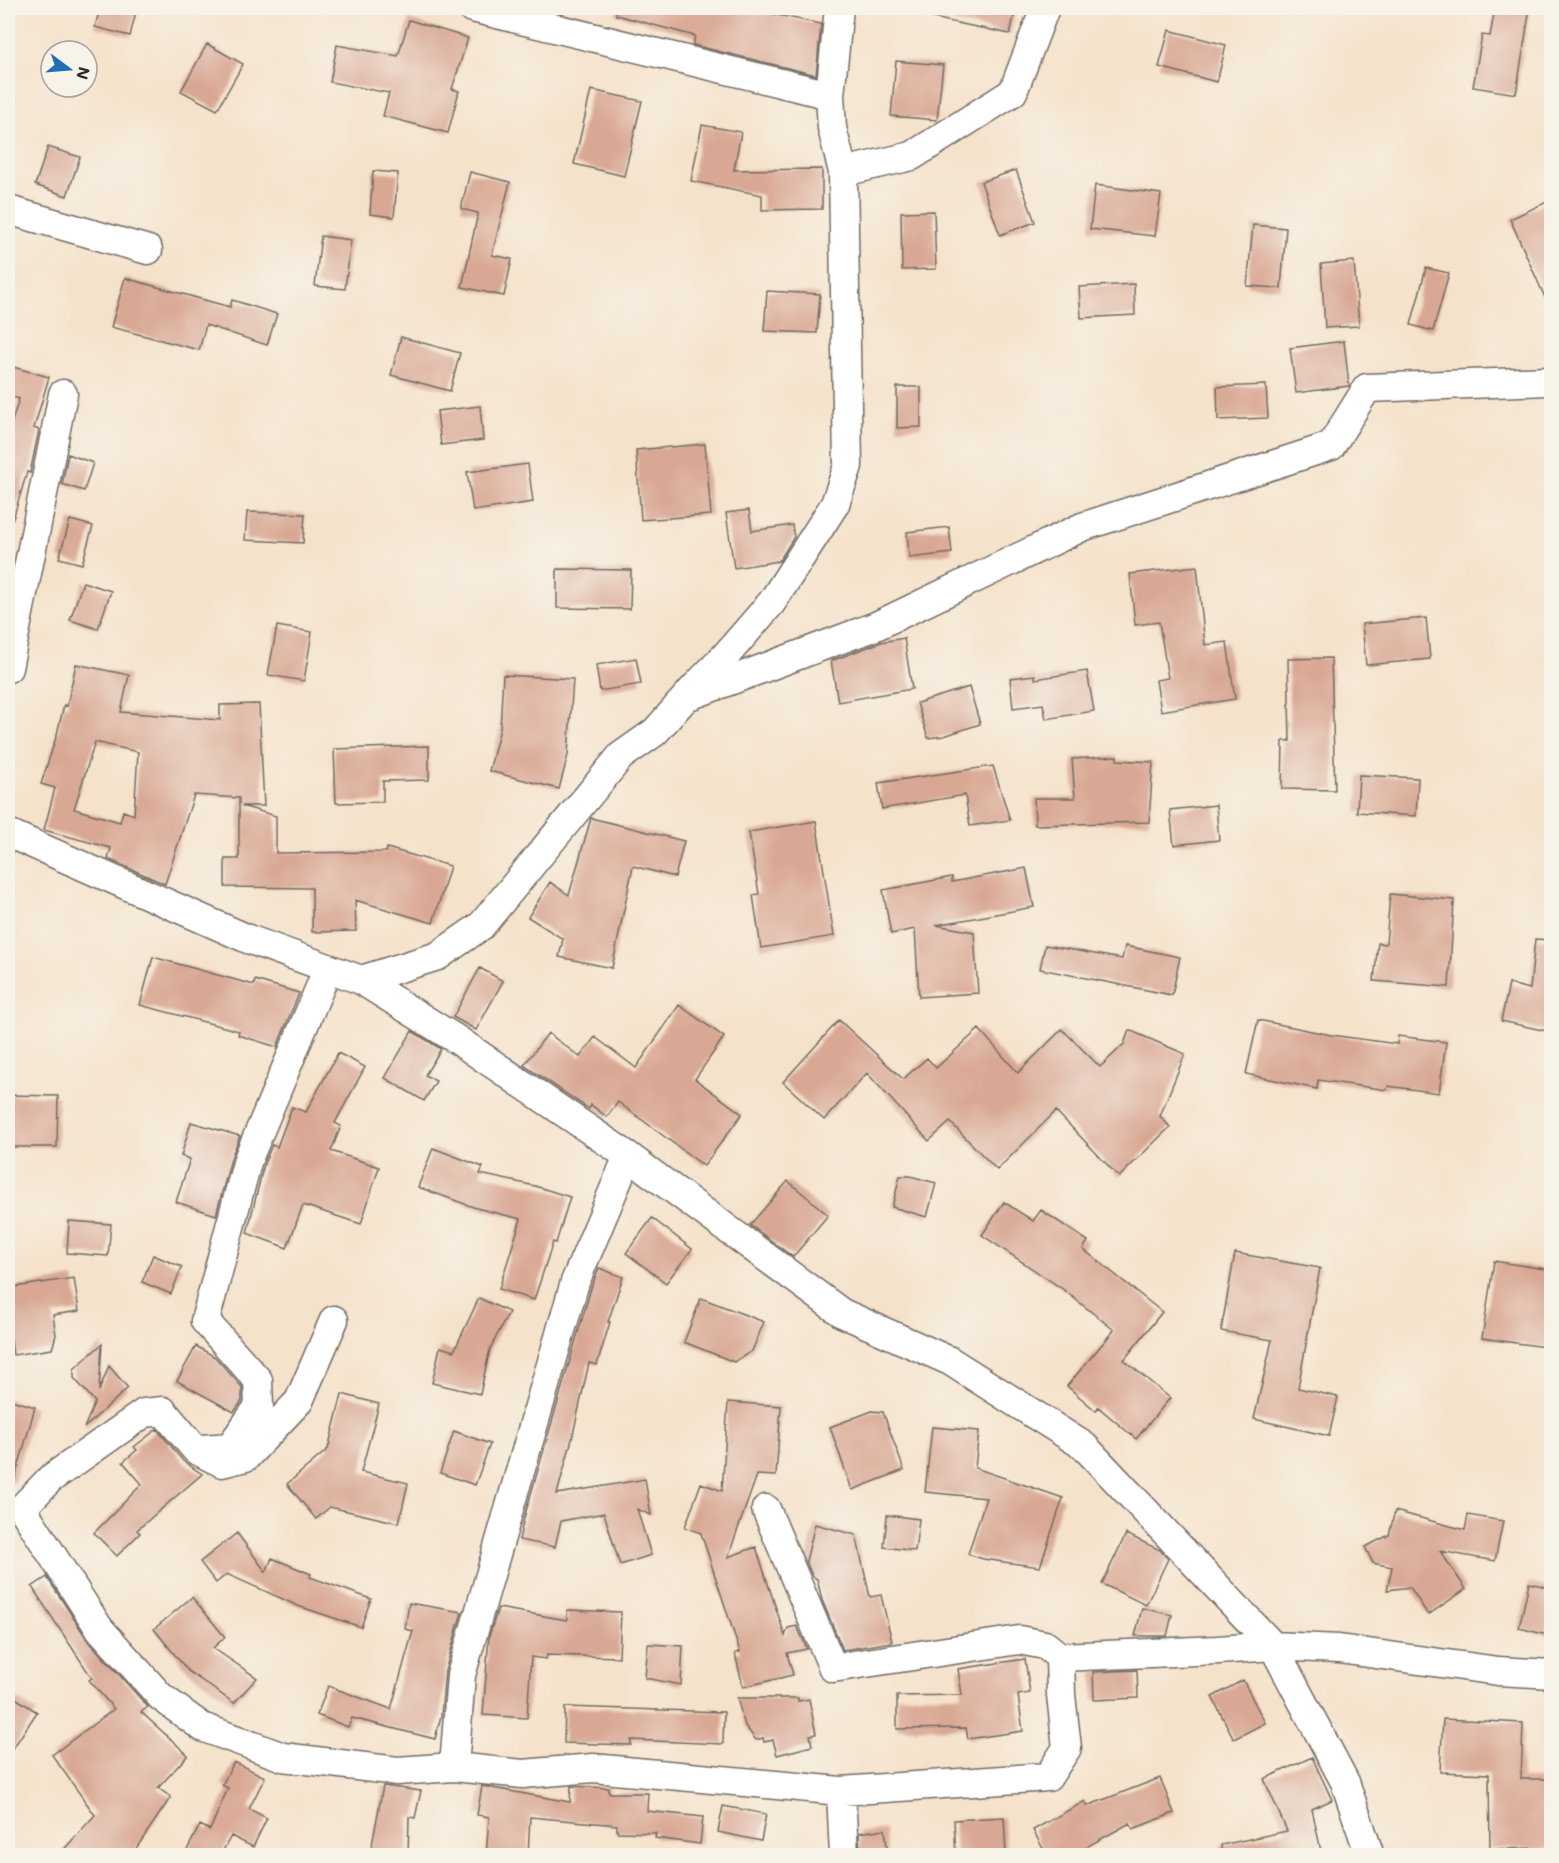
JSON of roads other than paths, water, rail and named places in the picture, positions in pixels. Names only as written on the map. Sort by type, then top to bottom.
[{"type":"street","points":[[472,8],[830,95]]},
{"type":"street","points":[[361,980],[438,956],[481,926],[621,756],[654,732],[728,654],[772,602],[835,504],[848,466],[843,172],[832,128],[830,95],[839,8]]},
{"type":"street","points":[[843,172],[912,156],[1013,92],[1045,8]]},
{"type":"street","points":[[8,210],[148,250]]},
{"type":"street","points":[[685,698],[876,626],[1082,527],[1331,447],[1367,388],[1548,381],[1551,378]]},
{"type":"street","points":[[8,668],[63,394]]},
{"type":"street","points":[[8,833],[248,939],[361,980],[459,1041],[628,1156],[842,1313],[950,1361],[1084,1446],[1273,1646],[1345,1782],[1370,1856]]},
{"type":"street","points":[[196,1450],[230,1447],[259,1406],[258,1380],[206,1321],[248,1160],[328,968]]},
{"type":"street","points":[[454,1767],[461,1675],[575,1282],[628,1156]]},
{"type":"street","points":[[334,1320],[299,1401],[246,1457],[222,1462],[196,1450],[163,1411],[144,1413],[50,1479],[22,1508],[99,1628],[161,1697],[202,1726],[283,1757],[397,1771],[454,1767],[523,1774],[593,1768],[841,1791],[1048,1777],[1067,1748],[1061,1695],[1060,1657]]},
{"type":"street","points":[[766,1509],[833,1668],[1019,1640],[1044,1645],[1060,1657],[1273,1646],[1339,1649],[1498,1671],[1551,1674]]},
{"type":"street","points":[[841,1791],[844,1856]]}]
